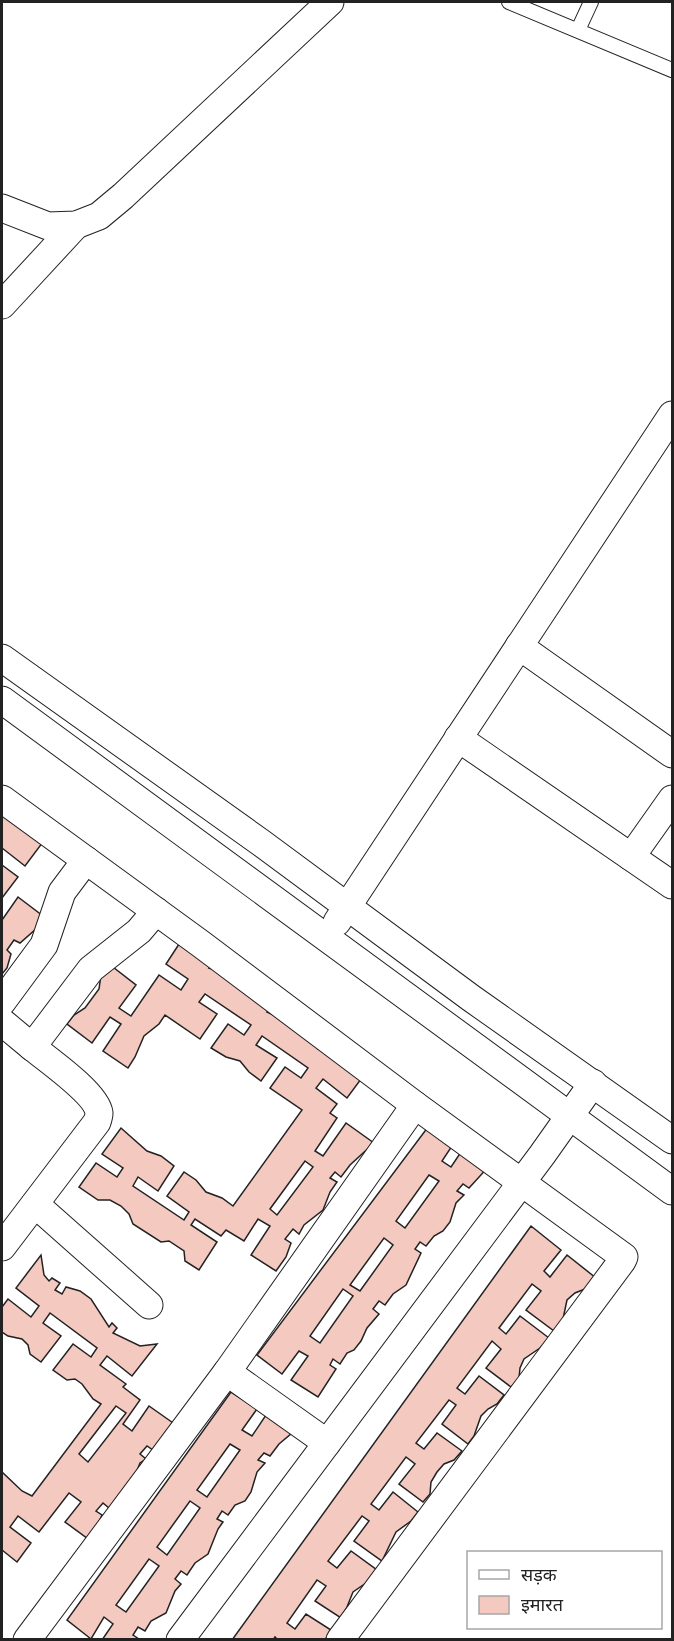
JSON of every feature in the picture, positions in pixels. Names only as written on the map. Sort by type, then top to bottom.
[{"type":"street","points":[[2,208],[48,226],[76,225],[99,216],[330,2]]},
{"type":"street","points":[[2,305],[76,225]]},
{"type":"street","points":[[326,937],[672,415]]},
{"type":"street","points":[[519,646],[672,754]]},
{"type":"street","points":[[2,658],[471,998],[672,1140]]},
{"type":"street","points":[[2,700],[672,1191]]},
{"type":"street","points":[[458,738],[672,885]]},
{"type":"street","points":[[2,799],[415,1105],[622,1255],[622,1261],[340,1640]]},
{"type":"street","points":[[632,857],[672,799]]},
{"type":"street","points":[[2,1002],[44,945],[62,892],[86,860]]},
{"type":"street","points":[[32,1047],[91,969],[132,937],[156,911]]},
{"type":"street","points":[[2,1022],[77,1083],[95,1104],[99,1113],[97,1122],[2,1247]]},
{"type":"street","points":[[180,1640],[522,1182],[592,1083]]},
{"type":"street","points":[[27,1640],[227,1372],[415,1105]]},
{"type":"street","points":[[34,1204],[149,1305]]},
{"type":"street","points":[[227,1372],[327,1443]]},
{"type":"lane","points":[[509,2],[672,70]]},
{"type":"lane","points":[[578,30],[591,2]]},
{"type":"building","points":[[2,811],[43,842],[25,866],[2,848]]},
{"type":"building","points":[[2,865],[18,877],[2,898]]},
{"type":"building","points":[[18,897],[43,916],[37,928],[20,943],[14,940],[7,950],[11,954],[7,968],[2,974],[2,920]]},
{"type":"building","points":[[181,941],[218,958],[209,968],[226,973],[274,1006],[267,1012],[300,1027],[318,1049],[323,1041],[367,1071],[347,1098],[323,1079],[316,1088],[337,1104],[330,1113],[337,1118],[315,1151],[323,1156],[346,1123],[374,1143],[350,1165],[341,1177],[335,1172],[330,1178],[337,1182],[323,1210],[304,1225],[299,1234],[293,1229],[285,1239],[291,1243],[286,1257],[276,1271],[251,1255],[270,1226],[258,1219],[244,1241],[226,1230],[221,1236],[195,1219],[191,1225],[217,1242],[199,1270],[185,1261],[184,1251],[169,1241],[161,1242],[133,1224],[129,1214],[121,1206],[110,1200],[98,1200],[79,1187],[96,1163],[117,1177],[123,1168],[102,1154],[121,1128],[147,1151],[161,1156],[174,1166],[158,1191],[138,1177],[133,1186],[184,1220],[189,1212],[167,1196],[184,1172],[196,1180],[206,1192],[222,1198],[233,1206],[302,1110],[270,1088],[285,1067],[301,1078],[308,1068],[262,1036],[256,1045],[277,1058],[261,1081],[240,1061],[226,1057],[211,1048],[228,1024],[244,1035],[251,1025],[205,994],[199,1002],[217,1014],[200,1039],[165,1015],[159,1024],[144,1036],[128,1068],[103,1051],[121,1024],[110,1017],[92,1043],[67,1024],[74,1015],[85,1008],[99,989],[101,975],[109,964],[136,985],[119,1008],[131,1016],[159,975],[181,990],[188,979],[166,964]],"holes":[[[305,1161],[313,1167],[277,1215],[270,1209]]]},
{"type":"building","points":[[431,1123],[456,1140],[442,1161],[451,1167],[465,1146],[491,1164],[469,1188],[463,1184],[457,1191],[464,1195],[456,1203],[450,1222],[426,1246],[420,1242],[415,1249],[421,1253],[406,1285],[393,1294],[385,1305],[379,1301],[373,1309],[379,1314],[367,1328],[354,1350],[347,1353],[340,1364],[333,1359],[330,1365],[336,1369],[318,1397],[291,1380],[308,1356],[299,1351],[282,1374],[257,1355]],"holes":[[[429,1175],[439,1181],[405,1228],[396,1221]],[[384,1238],[393,1245],[360,1291],[350,1285]],[[343,1289],[353,1296],[320,1343],[310,1336]]]},
{"type":"building","points":[[531,1226],[561,1250],[544,1271],[550,1277],[567,1255],[596,1278],[585,1289],[575,1293],[567,1300],[563,1319],[554,1331],[526,1310],[541,1291],[532,1284],[499,1328],[506,1334],[520,1316],[549,1338],[540,1348],[524,1359],[519,1378],[511,1387],[486,1368],[501,1349],[492,1341],[457,1388],[465,1394],[479,1376],[504,1395],[497,1404],[481,1416],[474,1436],[468,1444],[442,1424],[456,1405],[449,1400],[416,1443],[424,1449],[437,1433],[462,1451],[437,1472],[431,1482],[430,1494],[423,1502],[399,1484],[415,1464],[406,1457],[371,1504],[379,1510],[393,1492],[418,1512],[411,1521],[396,1532],[382,1561],[354,1541],[369,1521],[362,1516],[328,1561],[337,1568],[351,1551],[377,1570],[366,1583],[353,1592],[341,1618],[315,1601],[326,1586],[317,1580],[287,1623],[295,1629],[306,1614],[331,1630],[325,1640],[278,1640],[275,1637],[273,1640],[232,1640]]},
{"type":"building","points":[[41,1255],[44,1275],[49,1281],[52,1278],[60,1283],[55,1290],[62,1294],[66,1287],[80,1291],[91,1299],[109,1327],[112,1323],[117,1328],[113,1333],[140,1346],[157,1344],[132,1376],[107,1356],[100,1365],[126,1384],[123,1387],[140,1400],[123,1424],[132,1431],[149,1406],[176,1425],[153,1450],[147,1446],[140,1454],[146,1459],[140,1463],[130,1489],[109,1508],[103,1503],[96,1511],[102,1515],[91,1541],[65,1522],[81,1502],[69,1493],[39,1532],[18,1516],[10,1527],[31,1543],[17,1562],[2,1550],[2,1472],[22,1491],[32,1496],[101,1404],[93,1399],[82,1384],[75,1379],[67,1380],[53,1370],[73,1344],[91,1357],[97,1348],[50,1313],[43,1323],[61,1336],[41,1362],[30,1354],[28,1345],[22,1339],[2,1332],[2,1307],[8,1299],[31,1317],[39,1306],[16,1288]],"holes":[[[116,1406],[126,1413],[88,1462],[79,1454]]]},
{"type":"building","points":[[231,1392],[257,1409],[242,1430],[252,1436],[266,1415],[292,1433],[270,1456],[264,1453],[258,1460],[265,1463],[257,1472],[251,1492],[245,1501],[235,1505],[228,1515],[222,1511],[217,1519],[223,1522],[208,1554],[195,1563],[187,1575],[181,1571],[175,1579],[181,1584],[175,1591],[166,1613],[151,1621],[145,1631],[138,1627],[133,1635],[139,1639],[102,1640],[113,1624],[104,1617],[91,1639],[67,1620]],"holes":[[[230,1444],[240,1450],[207,1497],[197,1490]],[[190,1501],[200,1508],[167,1555],[157,1547]],[[149,1559],[159,1566],[126,1612],[116,1605]]]}]
